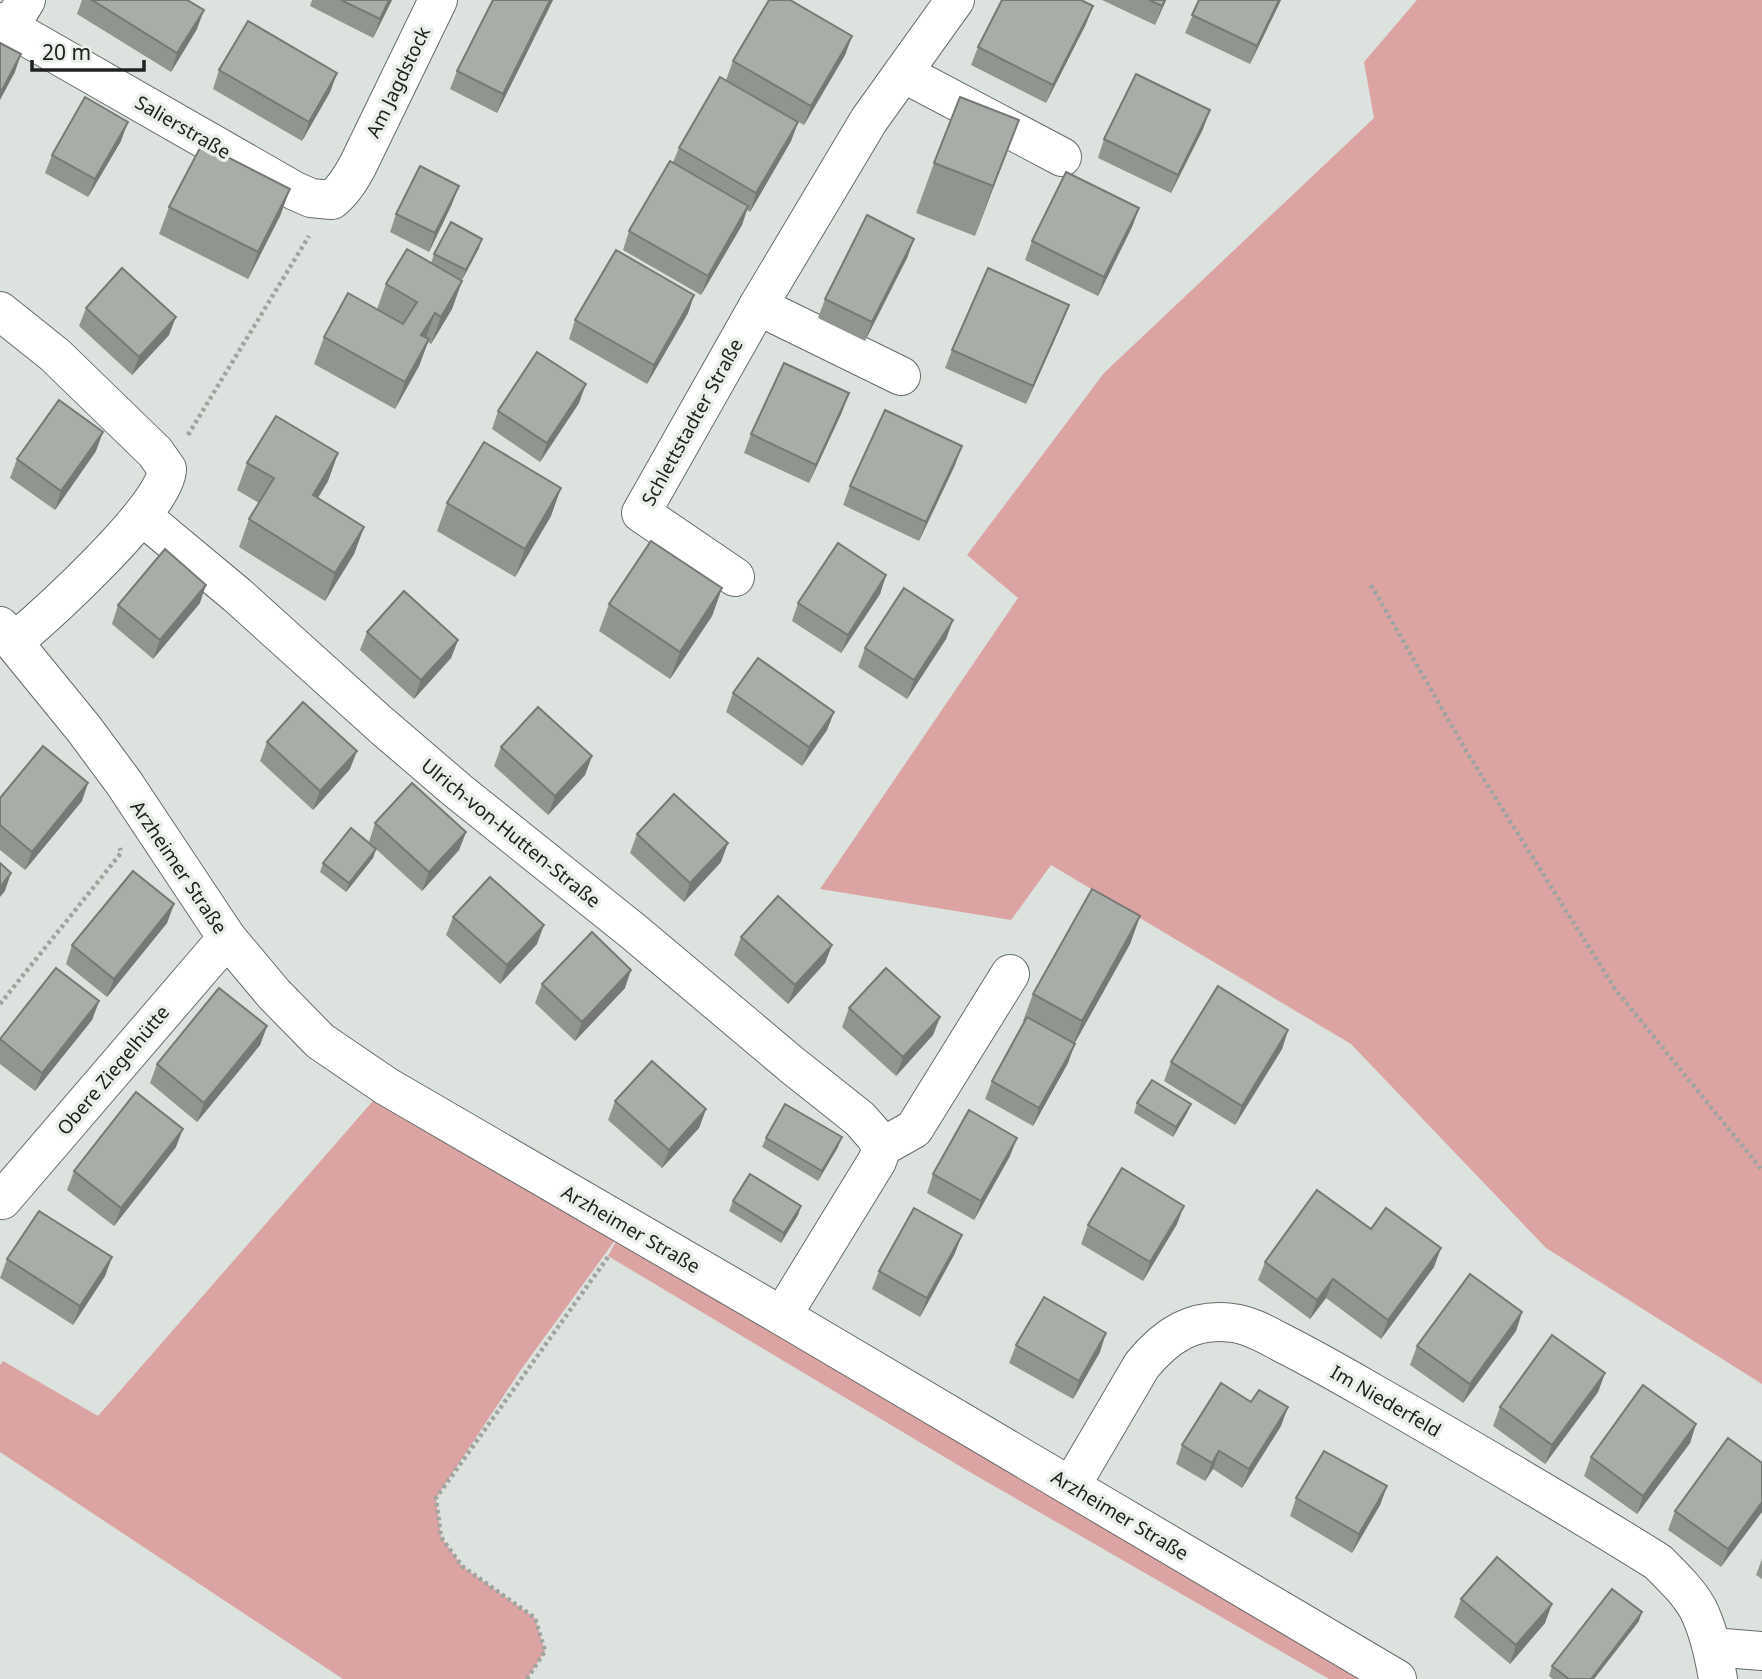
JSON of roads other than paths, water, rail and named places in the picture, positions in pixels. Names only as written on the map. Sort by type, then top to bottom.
[{"type":"street","name":"Am Jagdstock","points":[[332,200],[346,186],[358,165],[438,0]]},
{"type":"street","name":"Schlettstadter Straße","points":[[735,577],[641,513],[758,306],[869,120],[955,0]]},
{"type":"street","name":"Salierstraße","points":[[12,17],[295,191],[311,198],[332,200]]},
{"type":"street","points":[[903,73],[1062,157]]},
{"type":"street","points":[[758,306],[901,376]]},
{"type":"street","points":[[0,311],[55,355],[155,452],[167,469],[163,486],[142,516],[69,593],[7,634]]},
{"type":"street","name":"Ulrich-von-Hutten-Straße","points":[[142,516],[237,595],[458,791],[860,1119],[882,1147]]},
{"type":"street","name":"Arzheimer Straße","points":[[7,634],[124,783],[227,938],[274,994],[320,1041],[386,1086],[1398,1679]]},
{"type":"street","name":"Obere Ziegelhütte","points":[[0,1200],[227,938]]},
{"type":"street","points":[[782,1316],[871,1172],[882,1147],[914,1129],[1010,974]]},
{"type":"street","name":"Im Niederfeld","points":[[1071,1486],[1142,1365],[1154,1350],[1169,1337],[1188,1327],[1210,1322],[1234,1323],[1258,1331],[1313,1358],[1658,1562],[1680,1584],[1697,1608],[1715,1663],[1762,1651]]}]
